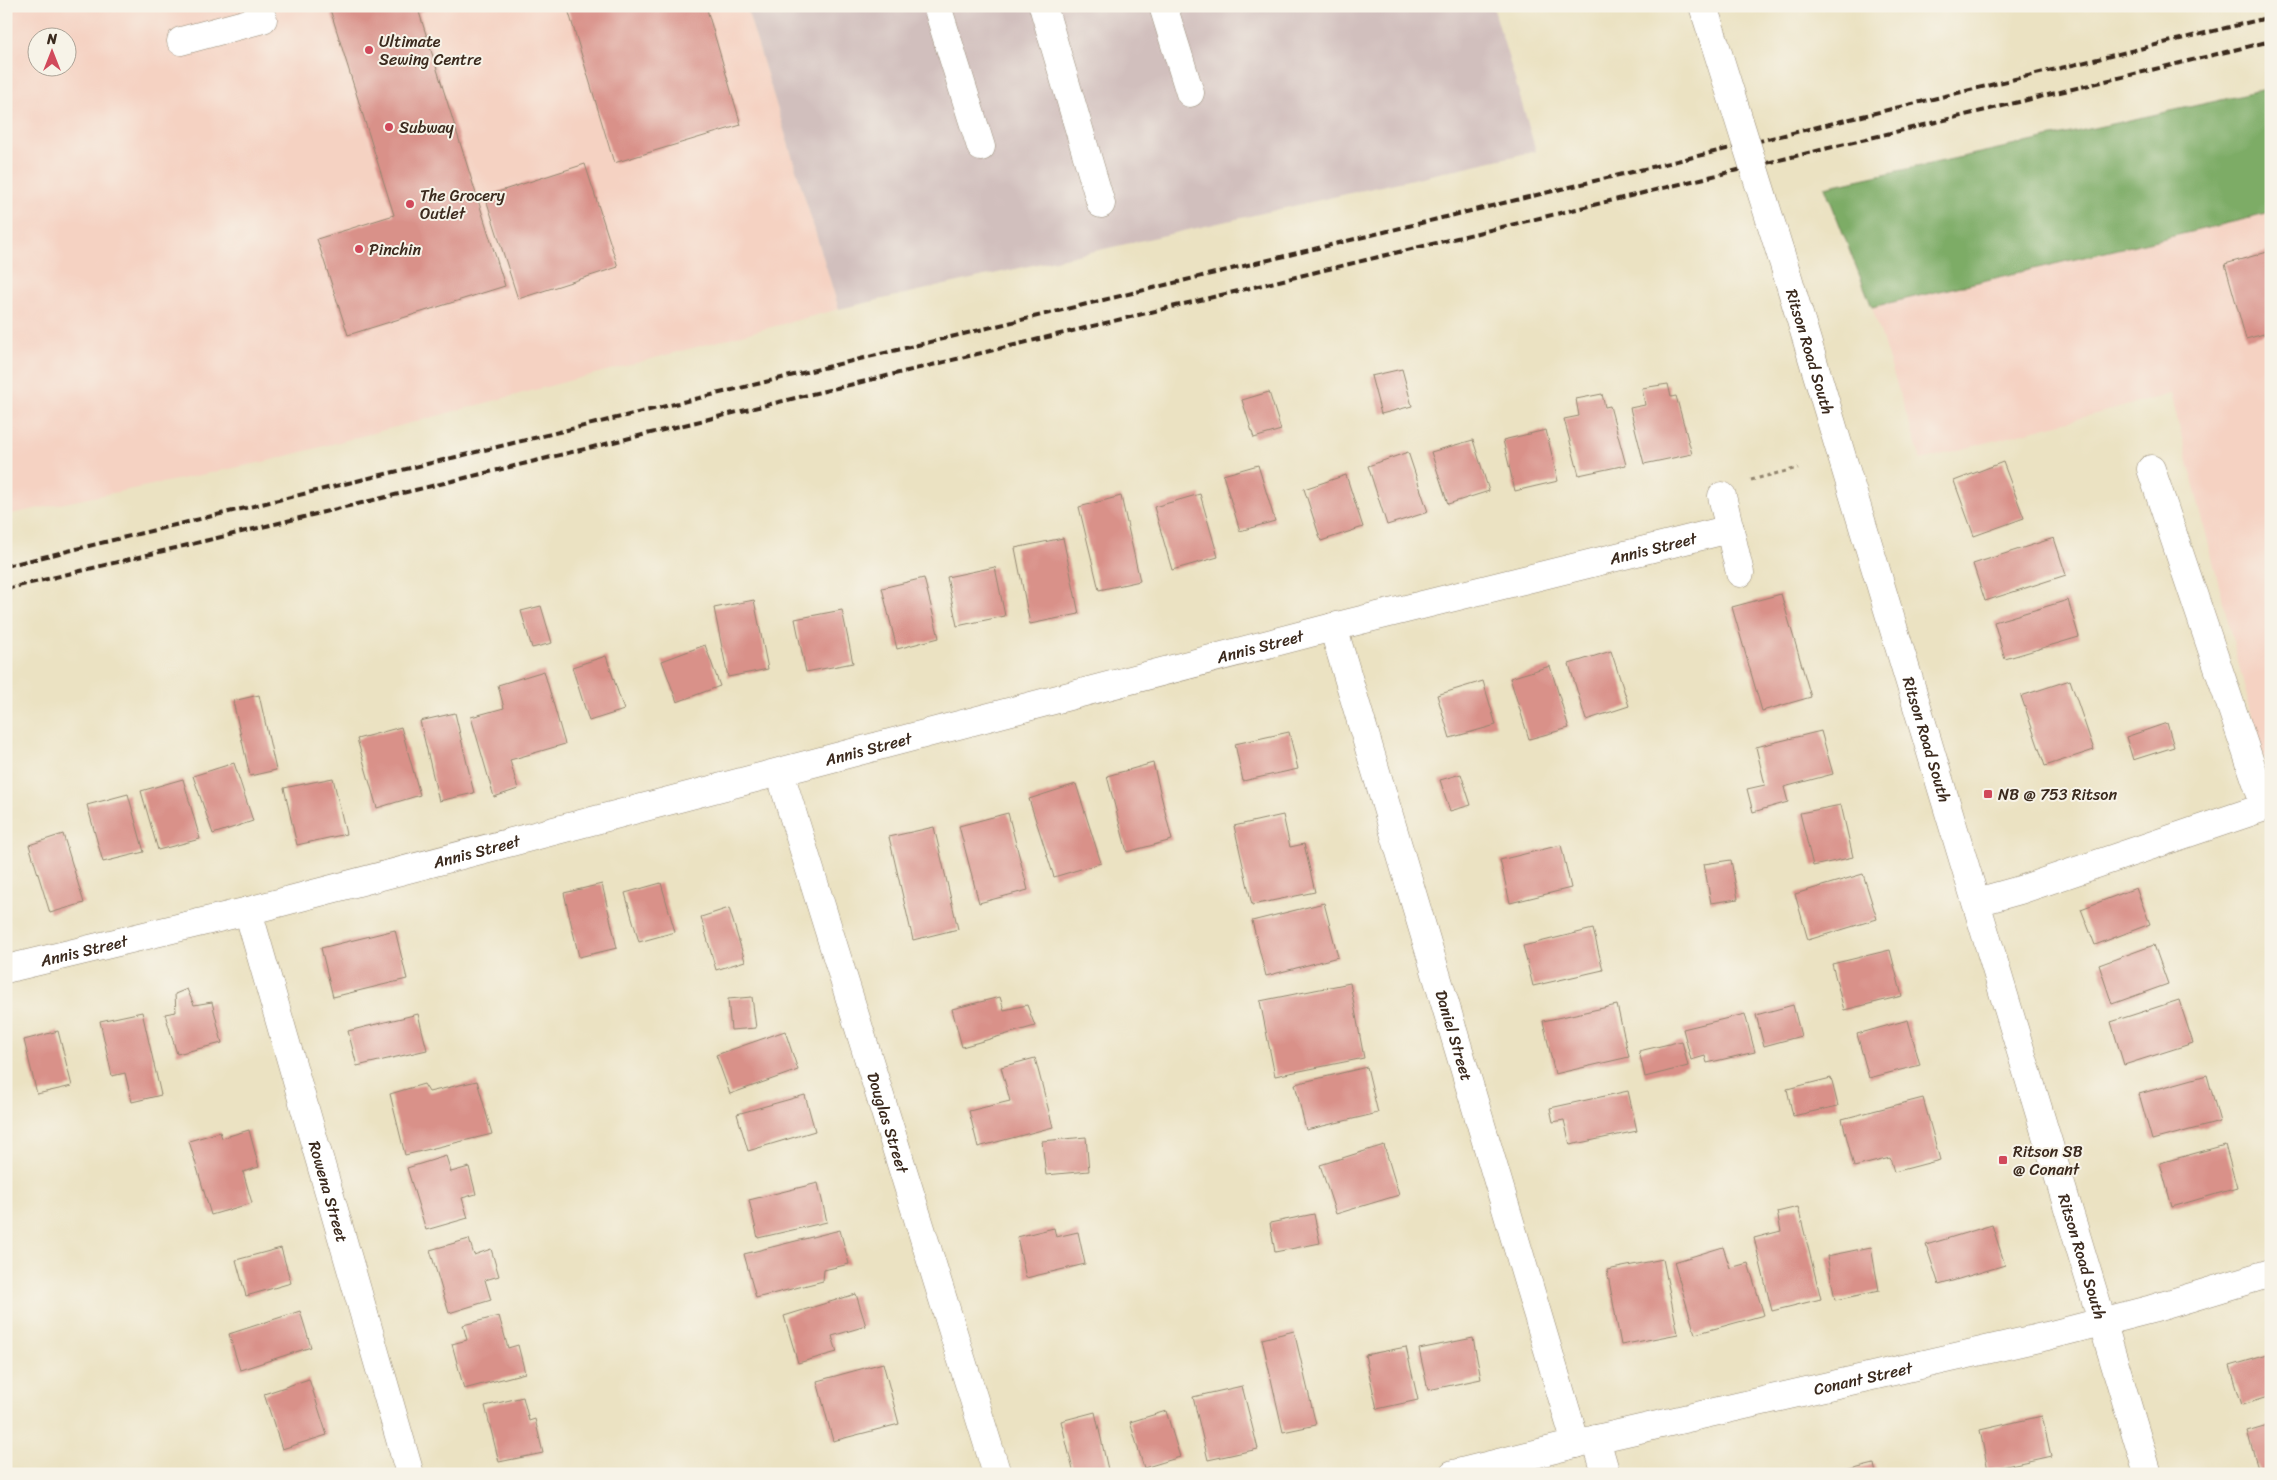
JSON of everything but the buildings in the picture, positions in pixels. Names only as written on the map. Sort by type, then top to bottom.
[{"type":"street","points":[[937,6],[981,147]]},
{"type":"street","points":[[1043,6],[1101,204]]},
{"type":"street","points":[[1163,6],[1190,94]]},
{"type":"street","name":"Ritson Road South","points":[[1703,6],[1786,272],[1977,902],[2148,1474]]},
{"type":"street","points":[[181,41],[263,19]]},
{"type":"street","points":[[1977,902],[2020,890],[2268,806],[2151,468]]},
{"type":"street","points":[[1722,496],[1740,573]]},
{"type":"street","name":"Annis Street","points":[[6,969],[248,911],[1333,627],[1730,530]]},
{"type":"street","name":"Daniel Street","points":[[1333,627],[1586,1441],[1606,1474]]},
{"type":"street","name":"Douglas Street","points":[[780,773],[997,1474]]},
{"type":"street","name":"Rowena Street","points":[[248,911],[410,1474]]},
{"type":"street","name":"Conant Street","points":[[1454,1474],[1586,1441],[2101,1322],[2152,1309],[2271,1273]]},
{"type":"path","points":[[1750,480],[1798,468]]},
{"type":"shaded area","points":[[6,6],[746,6],[839,309],[268,461],[6,515]]},
{"type":"shaded area","points":[[746,6],[1493,6],[1536,151],[839,309]]},
{"type":"shaded area","points":[[2271,208],[2271,758],[2262,757],[2171,394],[1921,460],[1872,307]]},
{"type":"green space","points":[[2271,89],[2271,213],[1872,307],[1825,187]]},
{"type":"railway","points":[[6,566],[2271,17]]},
{"type":"railway","points":[[6,589],[2271,41]]},
{"type":"place","name":"Ultimate Sewing Centre","points":[[369,50]]},
{"type":"place","name":"Subway","points":[[389,127]]},
{"type":"place","name":"The Grocery Outlet","points":[[410,204]]},
{"type":"place","name":"Pinchin","points":[[359,249]]},
{"type":"place","name":"NB @ 753 Ritson","points":[[1988,794]]},
{"type":"place","name":"Ritson SB @ Conant","points":[[2003,1160]]}]
